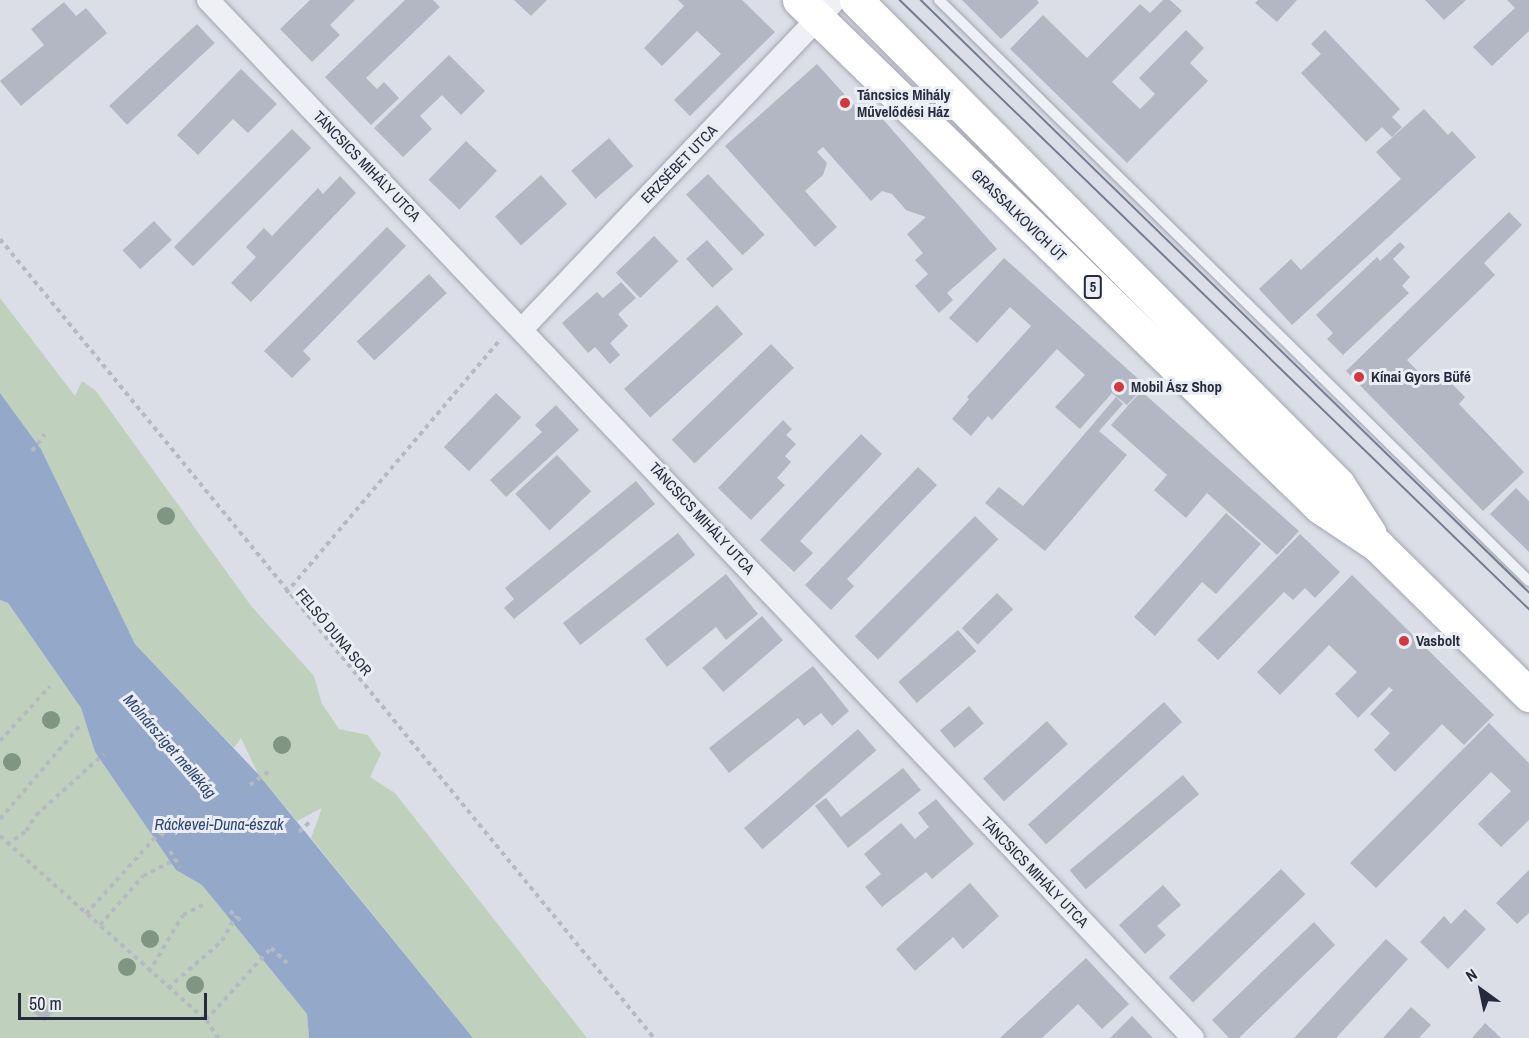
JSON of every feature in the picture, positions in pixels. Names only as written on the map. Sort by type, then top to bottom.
[{"type":"main road","name":"GRASSALKOVICH ÚT","points":[[856,0],[1338,484],[1377,545]]},
{"type":"main road","name":"GRASSALKOVICH ÚT","points":[[817,6],[1320,507],[1377,545],[1529,695]]},
{"type":"street","name":"TÁNCSICS MIHÁLY UTCA","points":[[208,0],[523,328],[1193,1038]]},
{"type":"street","name":"ERZSÉBET UTCA","points":[[523,328],[817,6]]},
{"type":"lane","points":[[939,0],[1529,581]]},
{"type":"path","name":"FELSŐ DUNA SOR","points":[[0,239],[286,592],[654,1038]]},
{"type":"path","points":[[286,592],[500,339],[523,328]]},
{"type":"path","points":[[32,451],[45,434]]},
{"type":"path","points":[[0,741],[50,686]]},
{"type":"path","points":[[0,819],[81,724]]},
{"type":"path","points":[[6,845],[26,831],[36,815],[104,754]]},
{"type":"path","points":[[250,785],[269,771]]},
{"type":"path","points":[[298,832],[312,820]]},
{"type":"path","points":[[154,826],[165,837]]},
{"type":"path","points":[[86,914],[160,832]]},
{"type":"path","points":[[0,836],[6,845],[206,1020],[218,1038]]},
{"type":"path","points":[[170,851],[180,867]]},
{"type":"path","points":[[100,926],[143,876],[175,860]]},
{"type":"path","points":[[149,972],[183,915],[207,903]]},
{"type":"path","points":[[231,911],[241,921]]},
{"type":"path","points":[[168,988],[222,941],[236,916]]},
{"type":"path","points":[[206,1020],[271,948],[287,963]]},
{"type":"green space","points":[[0,298],[75,396],[82,381],[96,391],[252,607],[314,676],[322,704],[339,729],[368,735],[381,754],[370,777],[395,793],[587,1038],[473,1038],[311,838],[322,808],[297,821],[258,774],[241,738],[234,748],[135,644],[41,449],[0,393]]},
{"type":"green space","points":[[0,600],[8,603],[81,708],[95,752],[176,870],[202,885],[307,1014],[309,1038],[0,1038]]},
{"type":"water","name":"Ráckevei-Duna-észak","points":[[0,393],[41,449],[135,644],[258,774],[473,1038],[309,1038],[307,1014],[202,885],[176,870],[95,752],[81,708],[8,603],[0,600]]},
{"type":"building","points":[[310,0],[355,0],[330,25],[340,35],[312,62],[280,29]]},
{"type":"building","points":[[405,0],[433,0],[440,7],[366,78],[377,89],[384,82],[399,98],[371,125],[325,77]]},
{"type":"building","points":[[514,0],[547,0],[531,16]]},
{"type":"building","points":[[678,0],[742,0],[775,32],[690,116],[674,100],[721,54],[697,31],[662,66],[644,48],[684,6]]},
{"type":"building","points":[[962,0],[1037,0],[1039,3],[1001,39]]},
{"type":"building","points":[[1163,0],[1170,0],[1182,11],[1112,82],[1140,109],[1155,94],[1139,78],[1186,30],[1204,48],[1190,63],[1208,81],[1127,163],[1010,49],[1043,15],[1087,58],[1140,4],[1150,13]]},
{"type":"building","points":[[1258,0],[1297,0],[1277,22],[1255,3]]},
{"type":"building","points":[[1425,0],[1466,0],[1444,20]]},
{"type":"building","points":[[1507,0],[1529,0],[1529,31],[1492,66],[1473,47],[1515,8]]},
{"type":"building","points":[[64,2],[76,16],[86,8],[107,33],[21,106],[0,81],[44,45],[31,29]]},
{"type":"building","points":[[197,24],[215,43],[127,125],[109,106]]},
{"type":"building","points":[[1325,30],[1400,109],[1392,117],[1402,127],[1392,137],[1382,127],[1366,142],[1301,73],[1321,54],[1311,44]]},
{"type":"building","points":[[449,55],[485,91],[461,115],[442,95],[420,116],[432,129],[403,157],[374,128]]},
{"type":"building","points":[[817,64],[864,116],[866,111],[880,116],[997,249],[947,293],[953,300],[939,313],[915,286],[928,274],[915,260],[923,253],[907,234],[926,217],[906,210],[892,194],[882,191],[871,201],[823,147],[817,152],[827,163],[823,175],[805,191],[837,227],[815,247],[725,146]]},
{"type":"building","points":[[241,69],[277,104],[248,133],[233,119],[198,155],[177,135]]},
{"type":"building","points":[[1424,109],[1448,135],[1452,131],[1476,157],[1292,325],[1259,289],[1291,259],[1301,270],[1401,179],[1376,152]]},
{"type":"building","points":[[292,129],[311,148],[193,266],[174,247]]},
{"type":"building","points":[[609,138],[633,166],[596,199],[571,171]]},
{"type":"building","points":[[466,141],[497,171],[459,210],[428,180]]},
{"type":"building","points":[[708,174],[765,235],[743,255],[686,194]]},
{"type":"building","points":[[541,175],[567,204],[521,245],[495,216]]},
{"type":"building","points":[[340,176],[356,193],[251,302],[231,283],[256,257],[246,247],[264,228],[272,236],[318,188],[323,194]]},
{"type":"building","points":[[1509,212],[1522,225],[1484,263],[1495,275],[1407,360],[1432,386],[1443,375],[1465,397],[1459,404],[1524,472],[1483,511],[1346,371]]},
{"type":"building","points":[[154,221],[172,240],[140,269],[123,250]]},
{"type":"building","points":[[387,227],[406,246],[303,351],[311,359],[292,378],[264,351]]},
{"type":"building","points":[[654,236],[678,261],[640,298],[616,273]]},
{"type":"building","points":[[707,240],[733,269],[712,288],[686,259]]},
{"type":"building","points":[[1400,242],[1405,247],[1393,259],[1410,277],[1402,286],[1409,293],[1343,355],[1327,339],[1333,333],[1316,315],[1377,257],[1380,261]]},
{"type":"building","points":[[1004,258],[1145,385],[1127,405],[1112,393],[1080,429],[1055,407],[1085,375],[1057,349],[992,420],[988,416],[971,436],[952,419],[969,399],[967,397],[1031,326],[1010,307],[977,343],[949,318]]},
{"type":"building","points":[[429,274],[447,293],[374,361],[357,342]]},
{"type":"building","points":[[621,282],[636,298],[618,314],[628,326],[610,343],[620,355],[610,364],[595,347],[588,353],[562,323],[597,292],[603,298]]},
{"type":"building","points":[[717,305],[743,334],[650,418],[624,389]]},
{"type":"building","points":[[771,344],[794,368],[695,464],[672,440]]},
{"type":"building","points":[[1141,391],[1299,531],[1277,555],[1207,493],[1186,518],[1154,490],[1167,475],[1111,425]]},
{"type":"building","points":[[496,393],[521,417],[469,471],[444,447]]},
{"type":"building","points":[[1116,397],[1123,404],[1099,431],[1127,455],[1045,551],[985,503],[999,487],[1023,506]]},
{"type":"building","points":[[556,405],[579,430],[506,497],[490,480],[542,432],[535,425]]},
{"type":"building","points":[[783,420],[792,429],[786,435],[796,444],[785,456],[791,462],[777,478],[785,485],[751,520],[718,488]]},
{"type":"building","points":[[861,434],[882,454],[800,541],[813,553],[794,572],[760,540]]},
{"type":"building","points":[[557,455],[591,492],[549,530],[515,494]]},
{"type":"building","points":[[918,467],[937,485],[847,579],[854,586],[831,610],[805,585]]},
{"type":"building","points":[[636,481],[655,504],[514,619],[504,608],[514,599],[505,588]]},
{"type":"building","points":[[1516,488],[1529,501],[1529,552],[1490,514]]},
{"type":"building","points":[[1226,513],[1261,544],[1216,594],[1202,582],[1155,636],[1134,617]]},
{"type":"building","points":[[975,516],[998,539],[878,660],[855,636]]},
{"type":"building","points":[[678,533],[695,555],[580,645],[563,623]]},
{"type":"building","points":[[1300,534],[1340,572],[1315,598],[1305,588],[1293,600],[1284,592],[1218,660],[1197,640]]},
{"type":"building","points":[[726,574],[758,614],[726,640],[716,627],[667,667],[645,639]]},
{"type":"building","points":[[1352,575],[1494,715],[1464,745],[1442,724],[1395,772],[1374,750],[1390,733],[1370,714],[1393,690],[1389,687],[1358,718],[1335,694],[1357,672],[1329,645],[1280,695],[1257,672]]},
{"type":"building","points":[[997,593],[1013,609],[978,645],[962,628]]},
{"type":"building","points":[[762,616],[783,640],[723,692],[702,668]]},
{"type":"building","points":[[958,630],[976,651],[917,703],[898,682]]},
{"type":"building","points":[[813,666],[849,711],[832,726],[821,713],[804,726],[798,718],[729,773],[709,748]]},
{"type":"building","points":[[1164,702],[1182,722],[1046,845],[1028,824]]},
{"type":"building","points":[[969,706],[984,724],[955,748],[940,730]]},
{"type":"building","points":[[1047,721],[1068,744],[1004,802],[983,779]]},
{"type":"building","points":[[1489,723],[1529,763],[1529,820],[1501,847],[1478,824],[1511,791],[1491,772],[1376,888],[1350,863]]},
{"type":"building","points":[[858,729],[876,750],[762,849],[744,828]]},
{"type":"building","points":[[903,768],[921,790],[848,848],[815,806],[826,798],[841,817]]},
{"type":"building","points":[[1183,775],[1199,794],[1086,889],[1070,870]]},
{"type":"building","points":[[936,799],[974,844],[932,879],[926,872],[882,907],[865,887],[881,874],[864,854],[901,823],[915,839],[929,827],[918,813]]},
{"type":"building","points":[[1281,869],[1305,894],[1193,1003],[1169,977]]},
{"type":"building","points":[[1529,870],[1529,913],[1517,924],[1496,903]]},
{"type":"building","points":[[970,883],[999,916],[963,949],[953,937],[915,971],[896,949]]},
{"type":"building","points":[[1163,885],[1181,905],[1157,926],[1166,935],[1145,954],[1119,925]]},
{"type":"building","points":[[1465,909],[1486,929],[1448,969],[1420,942],[1444,916],[1451,924]]},
{"type":"building","points":[[1314,922],[1335,945],[1239,1038],[1229,1038],[1212,1020]]},
{"type":"building","points":[[1386,939],[1408,959],[1336,1038],[1294,1038]]},
{"type":"building","points":[[1086,958],[1129,1004],[1102,1029],[1078,1004],[1042,1038],[1000,1038]]},
{"type":"building","points":[[38,997],[54,1010],[45,1022],[29,1009]]},
{"type":"building","points":[[1411,1007],[1431,1025],[1419,1038],[1383,1038]]},
{"type":"building","points":[[1132,1016],[1153,1038],[1110,1038]]},
{"type":"building","points":[[1485,1023],[1501,1038],[1472,1038]]},
{"type":"tram line","points":[[900,0],[1529,609]]},
{"type":"tram line","points":[[921,0],[1529,592]]},
{"type":"place","name":"Táncsics Mihály Művelődési Ház","points":[[845,103]]},
{"type":"place","name":"Kínai Gyors Büfé","points":[[1359,377]]},
{"type":"place","name":"Mobil Ász Shop","points":[[1119,387]]},
{"type":"place","name":"Vasbolt","points":[[1404,641]]},
{"type":"water label","name":"Molnársziget mellékág","points":[[170,746]]}]
